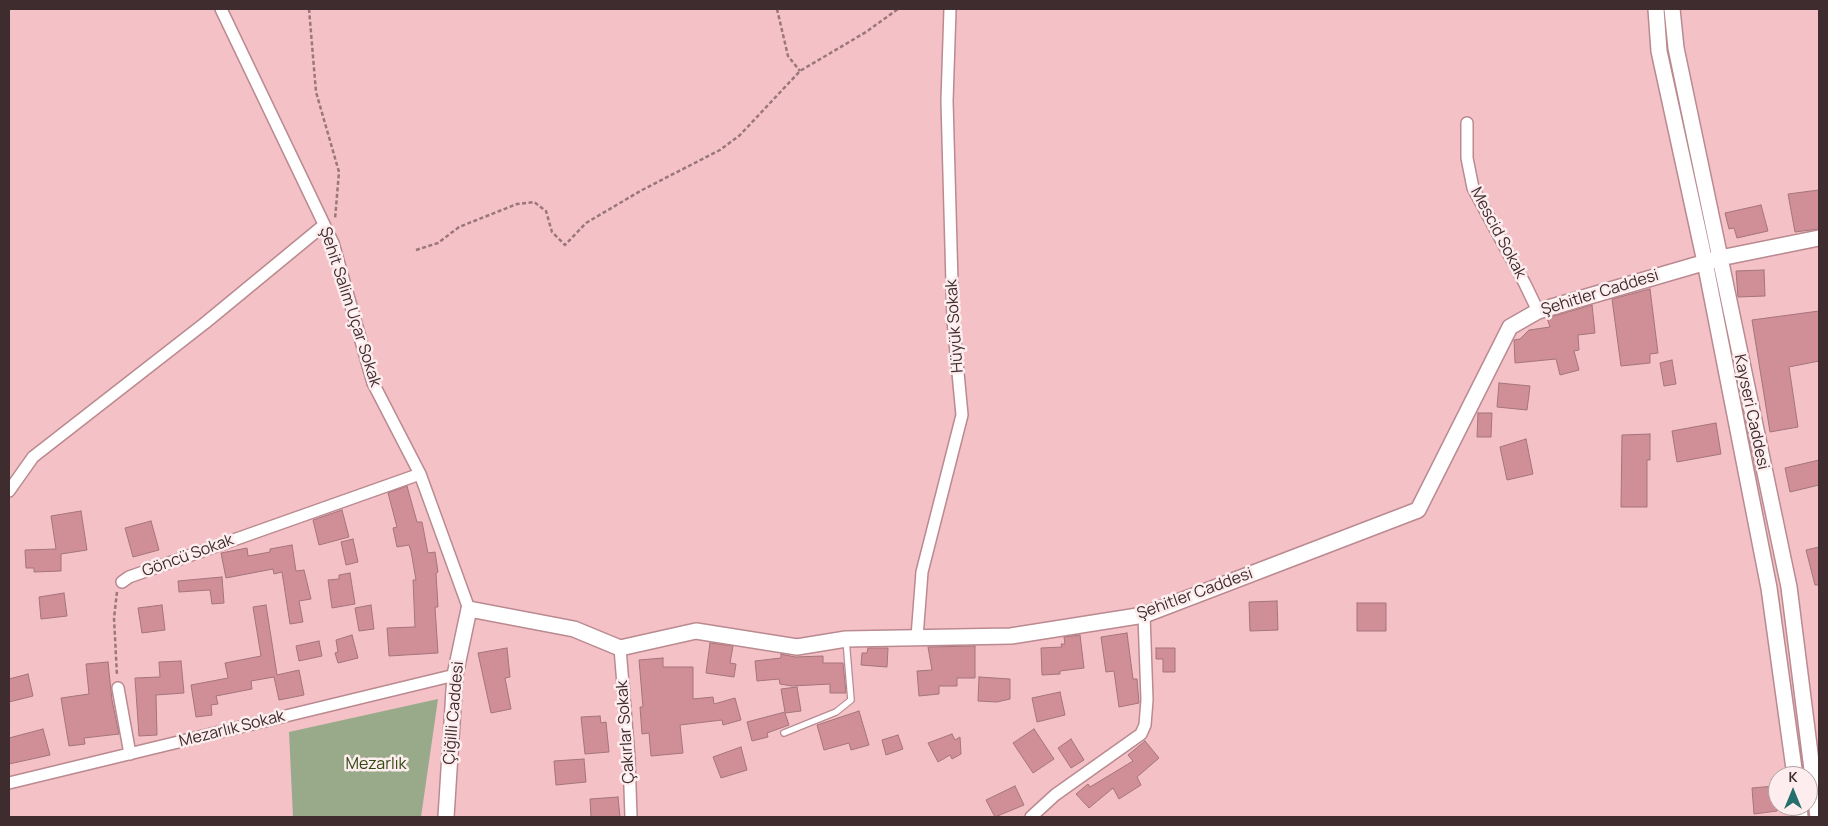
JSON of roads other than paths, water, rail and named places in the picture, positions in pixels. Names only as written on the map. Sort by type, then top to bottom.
[{"type":"main road","name":"Kayseri Caddesi","points":[[1656,9],[1659,51],[1713,260],[1789,586],[1818,817]]},
{"type":"main road","name":"Kayseri Caddesi","points":[[1672,9],[1676,48],[1769,588],[1794,766]]},
{"type":"main road","name":"Şehitler Caddesi","points":[[620,648],[696,631],[797,647],[846,639],[1011,636],[1144,615],[1418,510],[1510,327],[1538,311],[1713,260],[1819,238]]},
{"type":"main road","points":[[469,609],[574,629],[620,648]]},
{"type":"main road","name":"Çiğilli Caddesi","points":[[446,817],[455,675],[469,609]]},
{"type":"street","name":"Şehit Salim Uçar Sokak","points":[[221,9],[333,243],[373,383],[420,474],[469,609]]},
{"type":"street","name":"Hüyük Sokak","points":[[918,637],[922,572],[962,415],[953,320],[947,100],[950,9]]},
{"type":"street","name":"Mescid Sokak","points":[[1467,123],[1467,158],[1472,188],[1538,311]]},
{"type":"street","points":[[9,491],[33,457],[205,324],[324,225]]},
{"type":"street","name":"Göncü Sokak","points":[[122,582],[128,577],[420,474]]},
{"type":"street","points":[[1031,817],[1055,795],[1141,734],[1146,714],[1144,615]]},
{"type":"street","name":"Çakırlar Sokak","points":[[620,648],[629,758],[631,817]]},
{"type":"street","name":"Mezarlık Sokak","points":[[9,783],[455,675]]},
{"type":"street","points":[[118,688],[130,754]]},
{"type":"lane","points":[[784,733],[836,712],[850,700],[846,639]]},
{"type":"park label","name":"Mezarlık","points":[[376,765]]}]
